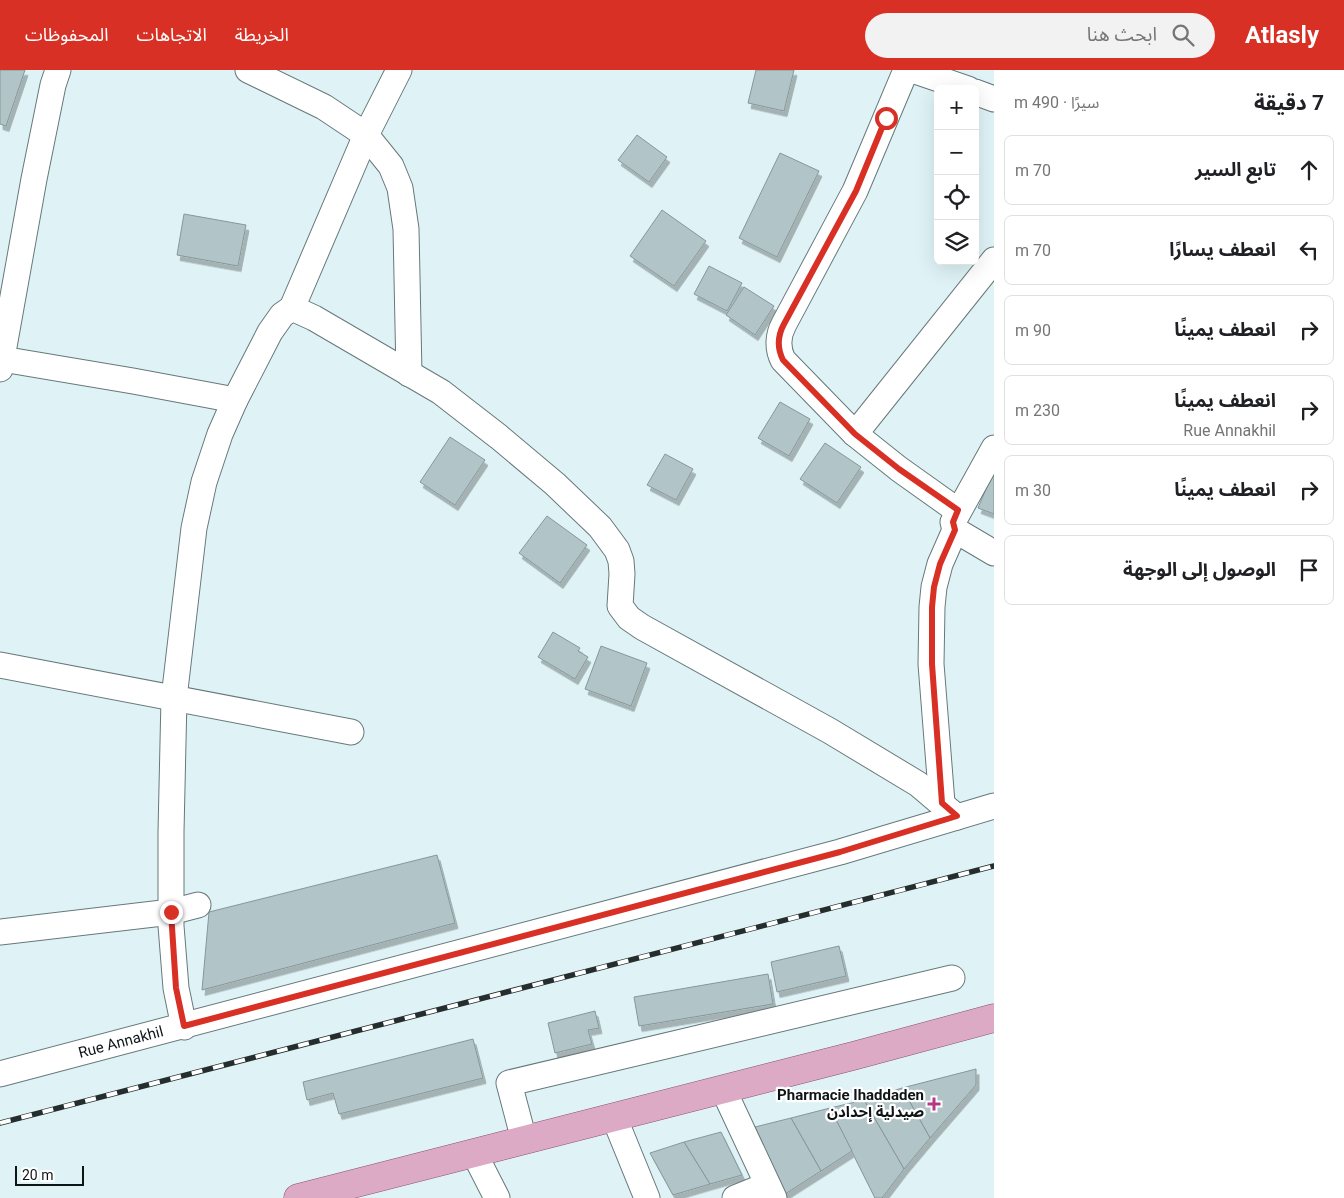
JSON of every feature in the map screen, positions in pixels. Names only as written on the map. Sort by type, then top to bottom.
[{"type":"main road","points":[[298,1198],[994,1018]]},
{"type":"street","points":[[58,70],[53,85],[34,179],[1,364],[133,381],[235,400]]},
{"type":"street","points":[[248,70],[324,107],[366,135],[390,166],[400,188],[406,229],[409,374]]},
{"type":"street","points":[[303,313],[366,135],[399,70]]},
{"type":"street","points":[[906,70],[856,191],[780,331],[780,354],[783,360],[855,434],[899,469],[994,553]]},
{"type":"street","points":[[912,70],[956,85]]},
{"type":"street","points":[[979,93],[994,99]]},
{"type":"street","points":[[855,434],[994,260]]},
{"type":"street","points":[[184,1026],[176,988],[171,912],[171,832],[174,698],[194,528],[204,482],[220,434],[270,332],[282,315],[303,313],[441,392],[555,484],[600,527],[617,550],[621,561],[622,574],[620,606],[629,618],[830,731],[918,784],[949,810]]},
{"type":"street","points":[[949,810],[932,664],[934,587],[940,564],[957,520],[994,448]]},
{"type":"street","points":[[0,665],[351,732]]},
{"type":"street","name":"Rue Annakhil","points":[[0,1074],[840,852],[949,810],[994,806]]},
{"type":"street","points":[[0,932],[171,912],[198,905]]},
{"type":"street","points":[[524,1140],[509,1083],[952,978]]},
{"type":"street","points":[[723,1089],[771,1192],[735,1198]]},
{"type":"street","points":[[614,1117],[647,1198]]},
{"type":"street","points":[[474,1153],[497,1198]]},
{"type":"building","points":[[0,70],[25,70],[6,126],[0,124]]},
{"type":"building","points":[[756,70],[794,70],[784,111],[748,103]]},
{"type":"building","points":[[637,135],[667,157],[649,182],[618,160]]},
{"type":"building","points":[[780,153],[819,171],[777,257],[739,238]]},
{"type":"building","points":[[662,210],[706,241],[674,286],[630,256]]},
{"type":"building","points":[[184,214],[246,225],[238,266],[177,255]]},
{"type":"building","points":[[709,266],[742,283],[727,311],[694,294]]},
{"type":"building","points":[[744,287],[774,306],[755,335],[726,315]]},
{"type":"building","points":[[780,402],[810,419],[789,456],[758,438]]},
{"type":"building","points":[[450,437],[485,460],[455,505],[420,482]]},
{"type":"building","points":[[825,443],[861,467],[837,503],[800,479]]},
{"type":"building","points":[[665,454],[693,469],[676,500],[647,485]]},
{"type":"building","points":[[994,470],[994,514],[978,508]]},
{"type":"building","points":[[547,516],[587,545],[560,583],[519,553]]},
{"type":"building","points":[[553,632],[580,648],[578,651],[588,657],[575,679],[538,657]]},
{"type":"building","points":[[601,646],[647,663],[631,706],[585,689]]},
{"type":"building","points":[[437,855],[455,923],[202,990],[209,912]]},
{"type":"building","points":[[839,946],[846,976],[777,992],[771,962]]},
{"type":"building","points":[[768,974],[773,1004],[639,1026],[634,997]]},
{"type":"building","points":[[595,1011],[599,1028],[588,1030],[592,1044],[555,1053],[548,1023]]},
{"type":"building","points":[[473,1039],[483,1078],[339,1114],[333,1093],[307,1100],[303,1082]]},
{"type":"building","points":[[976,1069],[976,1085],[930,1138],[902,1088]]},
{"type":"building","points":[[902,1088],[930,1138],[904,1169],[864,1100]]},
{"type":"building","points":[[864,1100],[904,1169],[882,1198],[875,1198],[830,1108]]},
{"type":"building","points":[[830,1108],[852,1151],[821,1171],[791,1118]]},
{"type":"building","points":[[791,1118],[821,1171],[785,1194],[747,1129]]},
{"type":"building","points":[[721,1132],[742,1175],[710,1184],[684,1142]]},
{"type":"building","points":[[684,1142],[710,1184],[673,1195],[650,1153]]},
{"type":"railway","points":[[0,1123],[994,866]]},
{"type":"place","name":"Pharmacie Ihaddaden صيدلية إحدادن","points":[[934,1104]]},
{"type":"route","points":[[171,912],[176,988],[184,1026],[840,852],[957,816],[942,803],[932,664],[932,607],[934,587],[940,564],[955,530],[953,522],[958,510],[899,469],[855,434],[783,360],[779,346],[780,331],[856,191],[886,118]]}]
